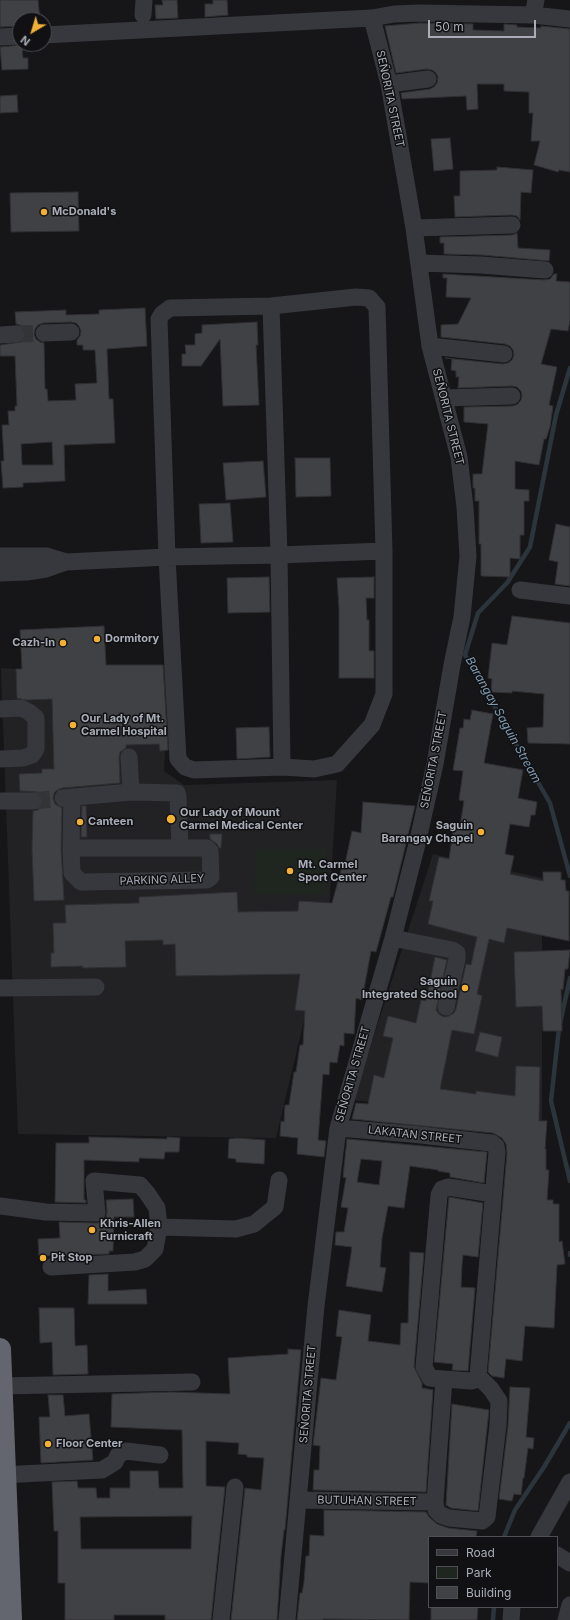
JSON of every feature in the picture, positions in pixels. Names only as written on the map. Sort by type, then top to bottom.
[{"type":"highway","points":[[0,1349],[2,1464],[11,1620]]},
{"type":"street","points":[[52,34],[372,18],[394,14],[535,8],[570,19]]},
{"type":"street","name":"SEÑORITA STREET","points":[[287,1620],[316,1306],[338,1128],[393,938],[435,764],[462,617],[468,556],[465,507],[459,457],[430,346],[414,228],[389,84],[372,18]]},
{"type":"street","points":[[0,37],[12,36]]},
{"type":"street","points":[[389,84],[428,79]]},
{"type":"street","points":[[414,228],[512,225]]},
{"type":"street","points":[[419,263],[481,265],[545,270]]},
{"type":"street","points":[[356,297],[369,298],[377,307],[384,551],[384,694],[372,725],[356,744],[337,764],[314,769],[282,767],[194,770],[185,767],[178,759],[167,557],[159,319],[162,314],[170,308],[271,306],[356,297]]},
{"type":"street","points":[[271,306],[282,767]]},
{"type":"street","points":[[44,333],[71,332]]},
{"type":"street","points":[[430,346],[504,354]]},
{"type":"street","points":[[444,398],[512,396]]},
{"type":"street","points":[[0,573],[26,565],[46,556],[66,562],[167,557],[384,551]]},
{"type":"street","points":[[0,556],[26,565]]},
{"type":"street","points":[[520,590],[570,596]]},
{"type":"street","points":[[0,709],[21,708],[36,718],[36,748],[32,755],[23,758],[0,759]]},
{"type":"street","points":[[129,757],[131,792],[177,793],[180,848]]},
{"type":"street","name":"PARKING ALLEY","points":[[71,848],[180,848],[208,850],[210,851],[209,879],[81,882],[72,873],[68,798],[131,792]]},
{"type":"street","points":[[0,801],[33,801]]},
{"type":"street","points":[[393,938],[452,950],[457,953],[446,1007]]},
{"type":"street","points":[[0,988],[96,987]]},
{"type":"street","name":"LAKATAN STREET","points":[[338,1128],[412,1134],[492,1143],[496,1146],[497,1152],[493,1194]]},
{"type":"street","points":[[159,1227],[236,1229],[254,1224],[275,1207],[279,1180]]},
{"type":"street","points":[[0,1206],[46,1212],[96,1213],[94,1181],[140,1185],[157,1208],[159,1227],[154,1249],[145,1259],[136,1262],[51,1267]]},
{"type":"street","points":[[448,1187],[493,1194],[478,1376],[475,1380],[471,1381],[430,1378],[424,1367],[439,1195],[442,1189],[448,1187]]},
{"type":"street","points":[[444,1379],[435,1502],[436,1510],[441,1515],[449,1518],[482,1522],[487,1517],[498,1425],[499,1401],[491,1389],[478,1376]]},
{"type":"street","points":[[1,1386],[192,1382]]},
{"type":"street","points":[[2,1464],[102,1470],[115,1462],[118,1455],[126,1450],[160,1455]]},
{"type":"street","points":[[539,1536],[570,1482]]},
{"type":"street","points":[[221,1620],[235,1487]]},
{"type":"street","name":"BUTUHAN STREET","points":[[298,1500],[435,1502]]},
{"type":"street","points":[[558,1556],[570,1563]]},
{"type":"street","points":[[566,1620],[570,1605]]},
{"type":"street","points":[[511,1620],[512,1608]]},
{"type":"shaded area","points":[[95,665],[168,665],[171,750],[165,751],[164,771],[184,785],[337,780],[330,898],[318,987],[306,1012],[276,1138],[18,1134],[1,668],[16,669]]},
{"type":"shaded area","name":"Saguin Integrated School","points":[[433,854],[542,878],[542,1121],[353,1100]]},
{"type":"green space","name":"Mt. Carmel Sport Center","points":[[255,849],[326,849],[326,894],[254,894]]},
{"type":"building","points":[[0,0],[38,0],[39,12],[12,12],[12,26],[0,27]]},
{"type":"building","points":[[162,0],[177,0],[178,18],[156,19],[155,5],[163,5]]},
{"type":"building","points":[[213,0],[227,0],[228,15],[205,17],[205,4],[213,4]]},
{"type":"building","points":[[420,23],[473,24],[473,30],[504,31],[504,24],[517,25],[517,27],[541,28],[541,26],[570,29],[570,172],[559,170],[558,172],[534,165],[540,141],[531,141],[533,113],[529,113],[529,92],[504,91],[504,84],[477,84],[478,109],[467,110],[466,96],[402,99],[401,93],[430,89],[434,87],[437,83],[438,77],[432,70],[427,69],[396,73],[385,26]]},
{"type":"building","points":[[12,46],[12,52],[23,52],[23,58],[28,58],[28,69],[2,70],[0,47]]},
{"type":"building","points":[[17,95],[18,112],[0,113],[0,96]]},
{"type":"building","points":[[450,138],[453,169],[434,171],[431,139]]},
{"type":"building","points":[[497,167],[533,170],[531,193],[521,192],[520,220],[517,216],[512,215],[455,217],[454,196],[460,196],[460,171],[497,170]]},
{"type":"building","name":"McDonald's","points":[[78,192],[79,231],[11,232],[10,193]]},
{"type":"building","points":[[517,233],[518,248],[550,250],[549,261],[482,255],[444,254],[444,243],[440,243],[440,237],[512,235]]},
{"type":"building","points":[[443,274],[544,280],[550,279],[554,274],[557,274],[556,281],[570,282],[570,321],[568,331],[551,329],[541,364],[557,367],[549,405],[553,406],[550,427],[546,439],[544,439],[539,465],[515,461],[515,489],[529,490],[529,501],[524,501],[524,535],[520,535],[520,559],[510,558],[510,577],[481,576],[479,501],[475,501],[473,474],[482,474],[488,424],[464,422],[464,407],[513,406],[518,404],[521,400],[521,391],[517,387],[512,386],[458,388],[459,377],[456,377],[456,371],[451,370],[452,359],[445,358],[503,364],[512,360],[514,355],[513,350],[510,346],[505,344],[441,337],[441,325],[458,324],[471,298],[446,297],[447,278],[443,278]]},
{"type":"building","points":[[145,308],[147,346],[107,349],[109,399],[113,399],[115,443],[64,445],[65,481],[23,483],[23,487],[3,488],[1,461],[4,461],[2,425],[9,425],[8,411],[15,411],[15,406],[17,406],[15,356],[0,356],[0,345],[21,342],[25,339],[26,334],[24,328],[16,324],[15,312],[66,310],[66,315],[99,314],[99,310]],"holes":[[[43,323],[76,323],[81,331],[77,340],[77,345],[83,345],[83,350],[95,350],[97,383],[75,384],[76,400],[48,401],[47,389],[45,389],[44,343],[36,339],[34,334],[35,329],[38,325]],[[52,442],[53,465],[22,465],[21,444]]]},
{"type":"building","points":[[257,322],[258,345],[256,345],[259,405],[223,406],[220,339],[201,366],[182,366],[182,354],[186,354],[185,345],[195,345],[195,334],[202,333],[202,325]]},
{"type":"building","points":[[295,458],[330,458],[331,496],[296,497]]},
{"type":"building","points":[[263,461],[266,497],[226,500],[223,463]]},
{"type":"building","points":[[230,503],[233,542],[201,543],[199,504]]},
{"type":"building","points":[[556,524],[570,527],[570,586],[555,584],[558,562],[549,560]]},
{"type":"building","points":[[269,577],[270,612],[228,613],[227,578]]},
{"type":"building","points":[[374,577],[374,598],[366,598],[367,620],[369,620],[369,651],[374,651],[374,678],[339,678],[339,608],[337,578]]},
{"type":"building","points":[[512,616],[570,623],[570,744],[528,743],[527,728],[543,727],[544,694],[512,691],[512,693],[491,692],[492,679],[488,678],[492,643],[507,645]]},
{"type":"building","points":[[104,626],[106,665],[163,665],[168,750],[160,751],[159,744],[126,745],[126,748],[120,752],[119,757],[120,783],[62,788],[54,793],[53,798],[55,804],[62,808],[61,848],[64,900],[34,901],[32,849],[33,811],[38,810],[43,801],[38,792],[20,791],[19,774],[42,773],[42,769],[54,769],[52,699],[26,700],[17,698],[16,669],[22,669],[20,630]]},
{"type":"building","points":[[472,710],[493,714],[484,763],[523,770],[518,798],[537,802],[535,815],[531,815],[529,827],[510,824],[505,854],[514,856],[510,874],[543,881],[543,872],[561,872],[561,880],[565,880],[566,891],[569,891],[569,941],[507,928],[504,943],[489,939],[477,994],[482,996],[474,1034],[452,1030],[440,1089],[476,1094],[476,1091],[515,1096],[516,1066],[540,1067],[539,1121],[547,1121],[545,1149],[546,1170],[549,1170],[547,1200],[553,1200],[553,1204],[559,1204],[559,1242],[562,1241],[565,1264],[557,1265],[554,1328],[525,1326],[522,1361],[506,1359],[504,1378],[492,1376],[488,1372],[507,1153],[506,1144],[502,1138],[493,1133],[352,1119],[356,1103],[368,1104],[374,1075],[384,1078],[393,1038],[383,1036],[388,1016],[416,1023],[421,1000],[426,1001],[435,957],[447,960],[436,1010],[444,1017],[454,1013],[466,964],[471,965],[477,937],[428,924],[433,901],[429,901],[439,857],[449,859],[454,825],[460,826],[464,801],[459,800],[463,771],[453,770],[460,728],[463,728],[464,719],[470,720]]},
{"type":"building","points":[[269,727],[270,757],[237,759],[236,728]]},
{"type":"building","points":[[363,802],[415,806],[393,897],[391,897],[376,952],[371,951],[362,1000],[356,998],[354,1034],[344,1033],[344,1046],[340,1045],[337,1063],[330,1062],[329,1075],[323,1074],[318,1140],[326,1141],[324,1157],[297,1154],[298,1138],[280,1136],[281,1121],[284,1122],[285,1105],[289,1105],[300,1045],[303,1045],[305,1011],[295,1010],[300,974],[176,976],[175,944],[163,945],[163,940],[125,941],[126,967],[51,967],[51,953],[54,953],[53,923],[66,923],[65,905],[139,903],[139,897],[237,892],[238,912],[298,911],[299,901],[332,903],[343,863],[345,864],[352,831],[361,833]]},
{"type":"building","points":[[82,806],[86,806],[87,837],[81,837]]},
{"type":"building","points":[[210,834],[222,834],[221,848],[219,848],[217,844],[210,839]]},
{"type":"building","points":[[570,950],[568,969],[565,969],[563,990],[561,989],[562,1031],[543,1031],[542,1006],[516,1007],[514,952]]},
{"type":"building","points":[[480,1032],[502,1037],[498,1057],[475,1051]]},
{"type":"building","points":[[89,1137],[180,1138],[179,1152],[165,1152],[164,1159],[139,1158],[139,1162],[84,1160],[84,1200],[86,1200],[86,1203],[55,1202],[56,1143],[89,1143]]},
{"type":"building","points":[[237,1138],[265,1140],[264,1164],[236,1162],[236,1159],[228,1158],[229,1139]]},
{"type":"building","points":[[347,1139],[487,1152],[484,1183],[450,1177],[450,1173],[438,1170],[410,1166],[404,1208],[388,1206],[382,1238],[380,1267],[386,1268],[382,1292],[346,1286],[352,1247],[335,1245],[336,1232],[344,1232],[348,1208],[341,1207],[346,1178],[343,1177]],"holes":[[[361,1159],[382,1161],[379,1185],[357,1182]]]},
{"type":"building","points":[[449,1197],[483,1203],[478,1257],[463,1255],[462,1265],[461,1287],[475,1288],[468,1371],[452,1370],[453,1364],[434,1362]]},
{"type":"building","points":[[133,1199],[134,1217],[114,1217],[113,1251],[109,1251],[109,1254],[39,1256],[38,1239],[60,1238],[59,1222],[102,1222],[106,1218],[106,1200]]},
{"type":"building","points":[[410,1252],[424,1253],[414,1367],[422,1383],[422,1388],[433,1390],[426,1492],[313,1490],[314,1470],[319,1470],[320,1446],[313,1445],[321,1378],[336,1380],[342,1337],[336,1336],[339,1310],[371,1315],[368,1341],[400,1345],[401,1323],[408,1323]]},
{"type":"building","points":[[108,1274],[108,1291],[146,1289],[147,1304],[88,1304],[89,1275]]},
{"type":"building","points":[[39,1308],[74,1308],[75,1346],[87,1345],[88,1374],[53,1375],[52,1342],[40,1343]]},
{"type":"building","points":[[288,1349],[301,1350],[285,1530],[281,1556],[277,1620],[231,1620],[245,1488],[261,1490],[264,1458],[247,1457],[247,1455],[238,1454],[239,1443],[206,1441],[206,1486],[225,1487],[211,1620],[165,1620],[165,1615],[114,1615],[114,1620],[65,1620],[65,1583],[58,1583],[58,1531],[54,1531],[52,1482],[77,1481],[78,1488],[96,1488],[97,1498],[110,1498],[110,1488],[130,1488],[130,1471],[158,1471],[159,1488],[183,1488],[182,1430],[111,1427],[112,1394],[171,1392],[230,1394],[228,1358],[288,1354]],"holes":[[[192,1516],[191,1549],[81,1549],[80,1517]]]},
{"type":"building","points":[[510,1387],[530,1388],[526,1437],[534,1438],[533,1449],[528,1448],[521,1495],[514,1494],[512,1501],[499,1499],[508,1426]]},
{"type":"building","points":[[48,1395],[63,1395],[65,1416],[89,1414],[93,1460],[41,1463],[39,1417],[50,1417]]},
{"type":"building","points":[[452,1404],[489,1410],[478,1511],[451,1508],[446,1505]]},
{"type":"building","points":[[324,1510],[426,1512],[437,1524],[448,1528],[477,1531],[476,1536],[428,1536],[428,1583],[410,1582],[409,1620],[297,1620],[300,1593],[302,1593],[304,1582],[306,1556],[309,1556],[310,1535],[324,1536]]},
{"type":"building","points":[[431,1608],[478,1608],[477,1620],[431,1620]]},
{"type":"waterway","name":"Barangay Saguin Stream","points":[[570,368],[556,415],[530,547],[507,583],[478,613],[465,655],[550,803],[570,876]]},
{"type":"waterway","name":"Barangay Saguin Stream","points":[[570,978],[559,1028],[551,1101],[570,1181]]},
{"type":"waterway","name":"Barangay Saguin Stream","points":[[504,1536],[515,1510],[544,1467],[570,1423]]},
{"type":"waterway","name":"Barangay Saguin Stream","points":[[493,1620],[494,1608]]},
{"type":"tunnel","points":[[16,334],[44,333]]},
{"type":"tunnel","points":[[33,801],[63,798]]},
{"type":"place","name":"McDonald's","points":[[44,212]]},
{"type":"place","name":"Dormitory","points":[[97,639]]},
{"type":"place","name":"Cazh-In","points":[[63,643]]},
{"type":"place","name":"Our Lady of Mt. Carmel Hospital","points":[[73,725]]},
{"type":"place","name":"Our Lady of Mount Carmel Medical Center","points":[[171,819]]},
{"type":"place","name":"Canteen","points":[[80,822]]},
{"type":"place","name":"Saguin Barangay Chapel","points":[[481,832]]},
{"type":"place","name":"Mt. Carmel Sport Center","points":[[290,871]]},
{"type":"place","name":"Saguin Integrated School","points":[[465,988]]},
{"type":"place","name":"Khris-Allen Furnicraft","points":[[92,1230]]},
{"type":"place","name":"Pit Stop","points":[[43,1258]]},
{"type":"place","name":"Floor Center","points":[[48,1444]]}]
